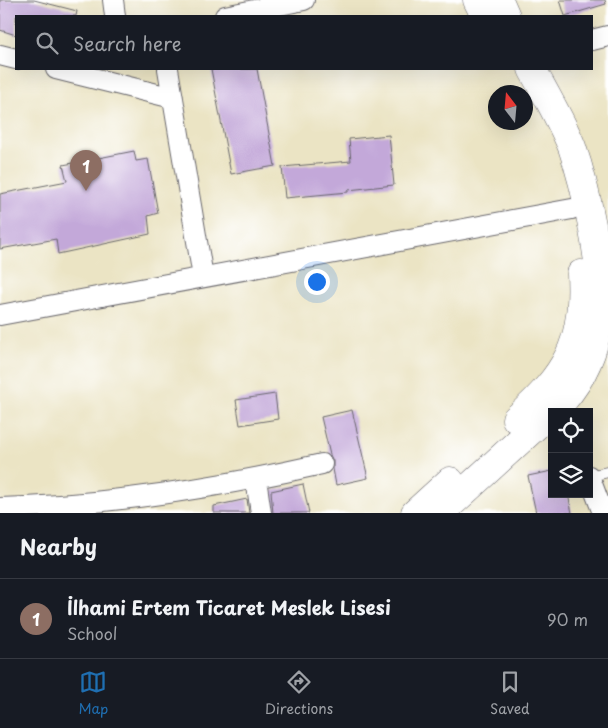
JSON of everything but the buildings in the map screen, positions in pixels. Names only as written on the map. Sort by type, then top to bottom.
[{"type":"main road","points":[[477,0],[484,15]]},
{"type":"main road","points":[[498,0],[506,15]]},
{"type":"main road","points":[[514,70],[522,85]]},
{"type":"main road","points":[[441,513],[564,407],[587,366],[594,348],[604,279],[588,204],[576,160],[563,128],[533,70]]},
{"type":"main road","points":[[415,513],[538,400],[564,365],[575,341],[582,308],[578,245],[572,209],[560,168],[533,108]]},
{"type":"street","points":[[113,0],[116,15]]},
{"type":"street","points":[[230,15],[304,0]]},
{"type":"street","points":[[593,40],[608,36]]},
{"type":"street","points":[[0,55],[15,59]]},
{"type":"street","points":[[64,70],[125,78],[173,98]]},
{"type":"street","points":[[168,70],[203,277]]},
{"type":"street","points":[[0,315],[572,209]]},
{"type":"street","points":[[0,508],[159,495],[256,479],[322,464]]},
{"type":"street","points":[[256,479],[261,513]]},
{"type":"street","points":[[593,487],[603,513]]},
{"type":"lane","points":[[593,475],[608,472]]},
{"type":"place","name":"İlhami Ertem Ticaret Meslek Lisesi","points":[[86,191]]}]
